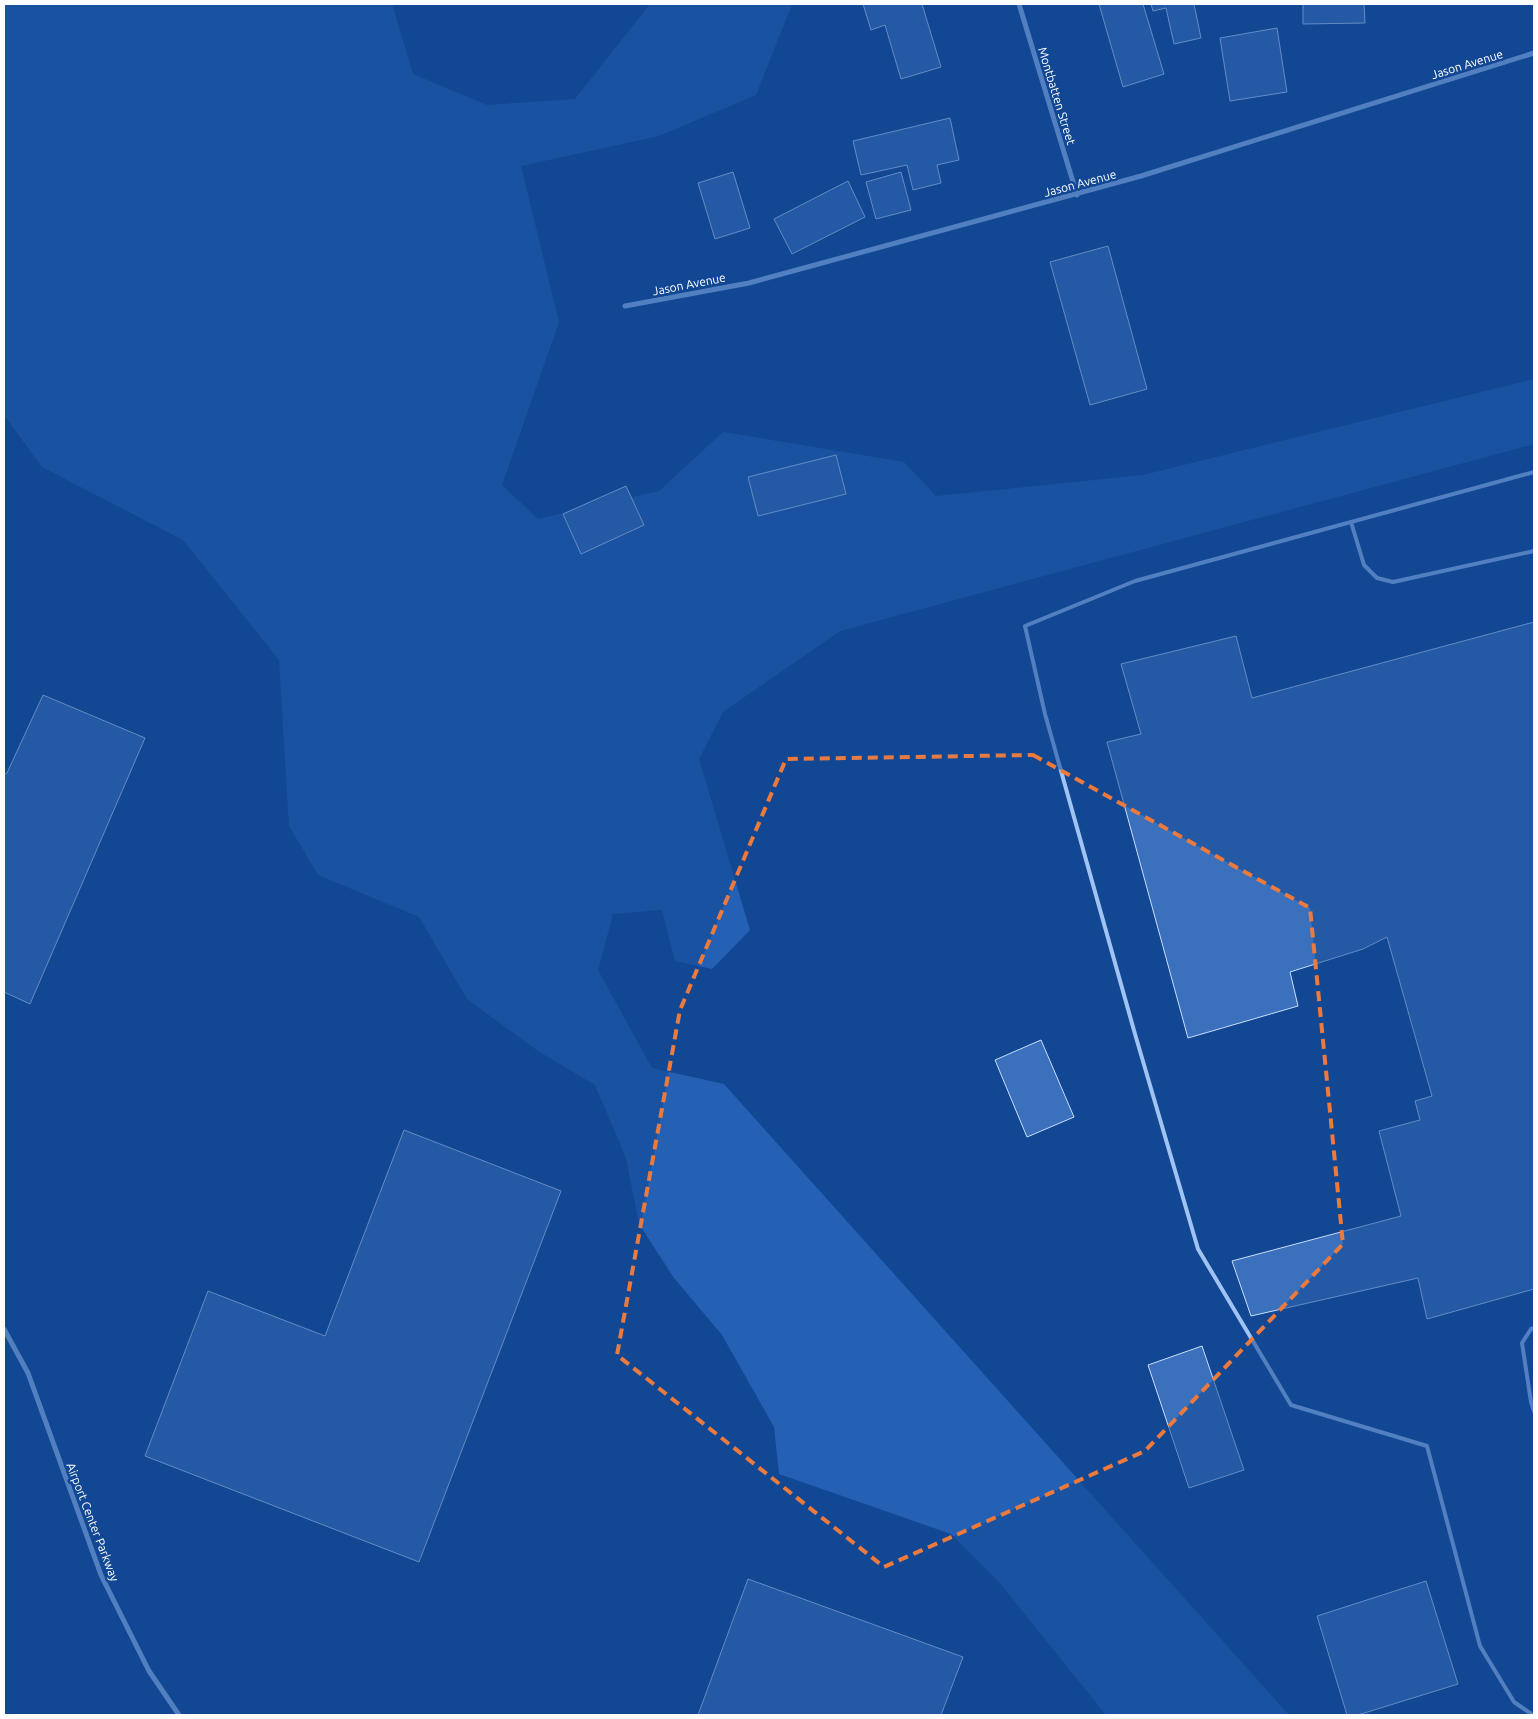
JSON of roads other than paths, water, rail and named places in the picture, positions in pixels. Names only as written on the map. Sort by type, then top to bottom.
[{"type":"street","name":"Montbatten Street","points":[[1019,4],[1076,194]]},
{"type":"street","name":"Jason Avenue","points":[[625,306],[748,283],[1150,174],[1534,53]]},
{"type":"street","name":"Airport Center Parkway","points":[[4,1329],[28,1373],[101,1575],[149,1671],[179,1715]]},
{"type":"lane","points":[[1533,1715],[1514,1702],[1480,1646],[1427,1446],[1291,1405],[1198,1249],[1044,714],[1025,626],[1135,581],[1534,472]]},
{"type":"lane","points":[[1351,522],[1364,565],[1377,578],[1393,582],[1534,550]]},
{"type":"lane","points":[[1534,1328],[1531,1329],[1522,1342],[1534,1411]]}]
